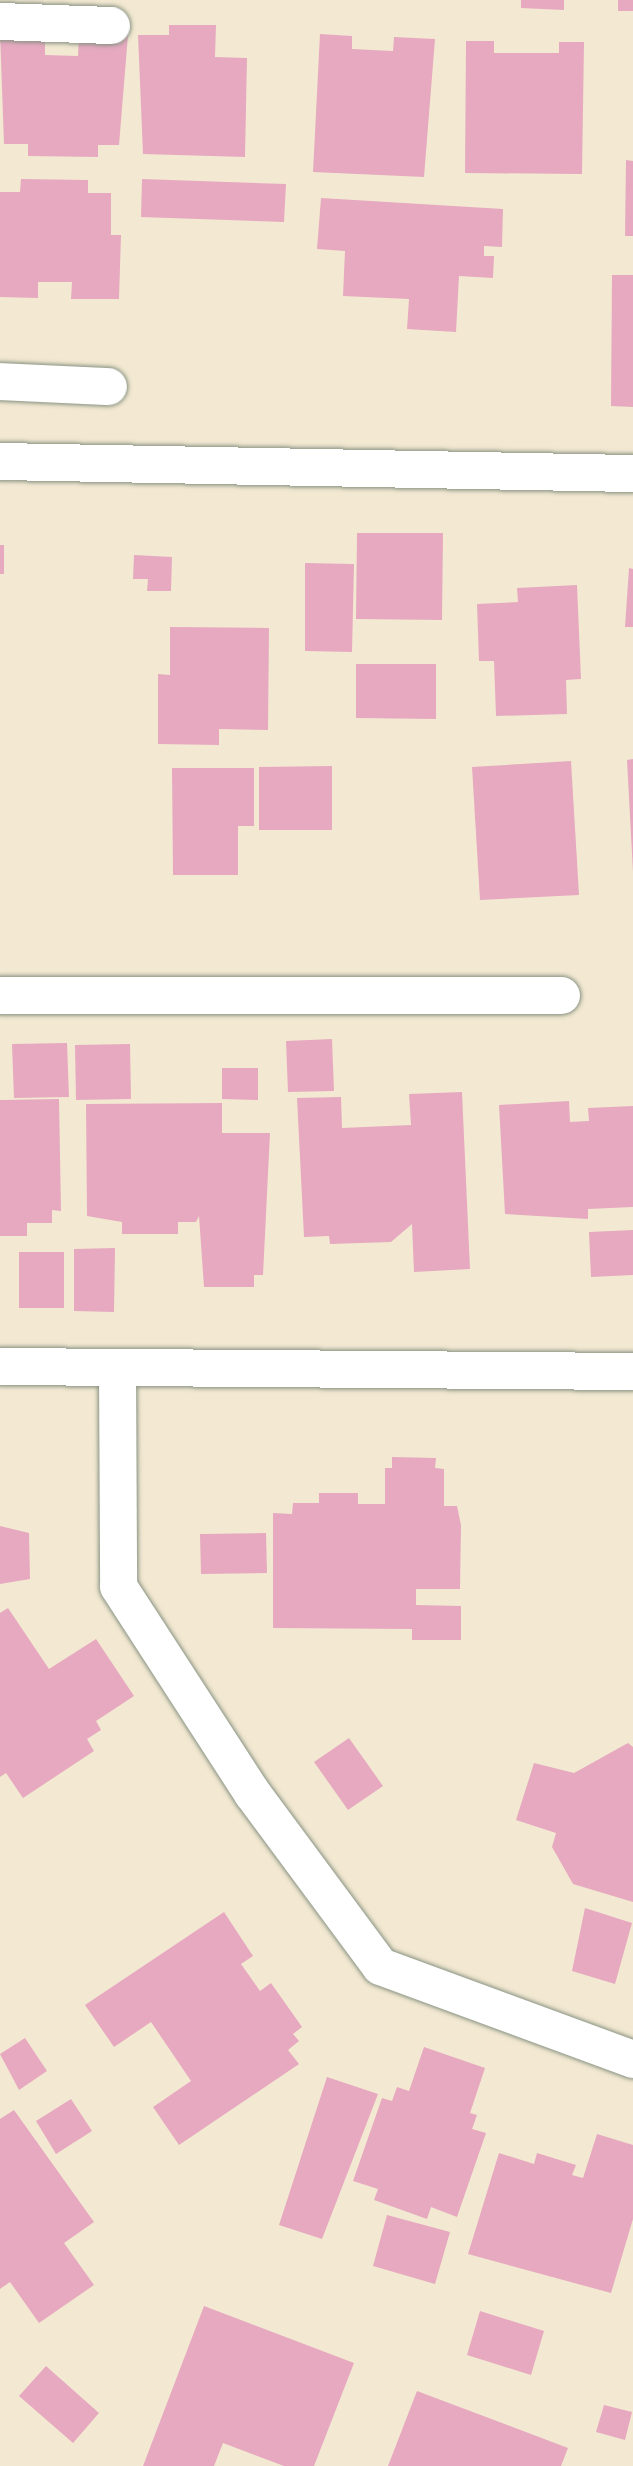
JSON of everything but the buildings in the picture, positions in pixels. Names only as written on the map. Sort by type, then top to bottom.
[{"type":"street","points":[[0,21],[111,25]]},
{"type":"street","points":[[0,381],[108,386]]},
{"type":"street","points":[[0,461],[633,473]]},
{"type":"street","points":[[0,995],[561,995]]},
{"type":"street","points":[[0,1366],[633,1371]]},
{"type":"street","points":[[117,1368],[118,1586],[251,1793],[380,1966],[633,2059]]}]
